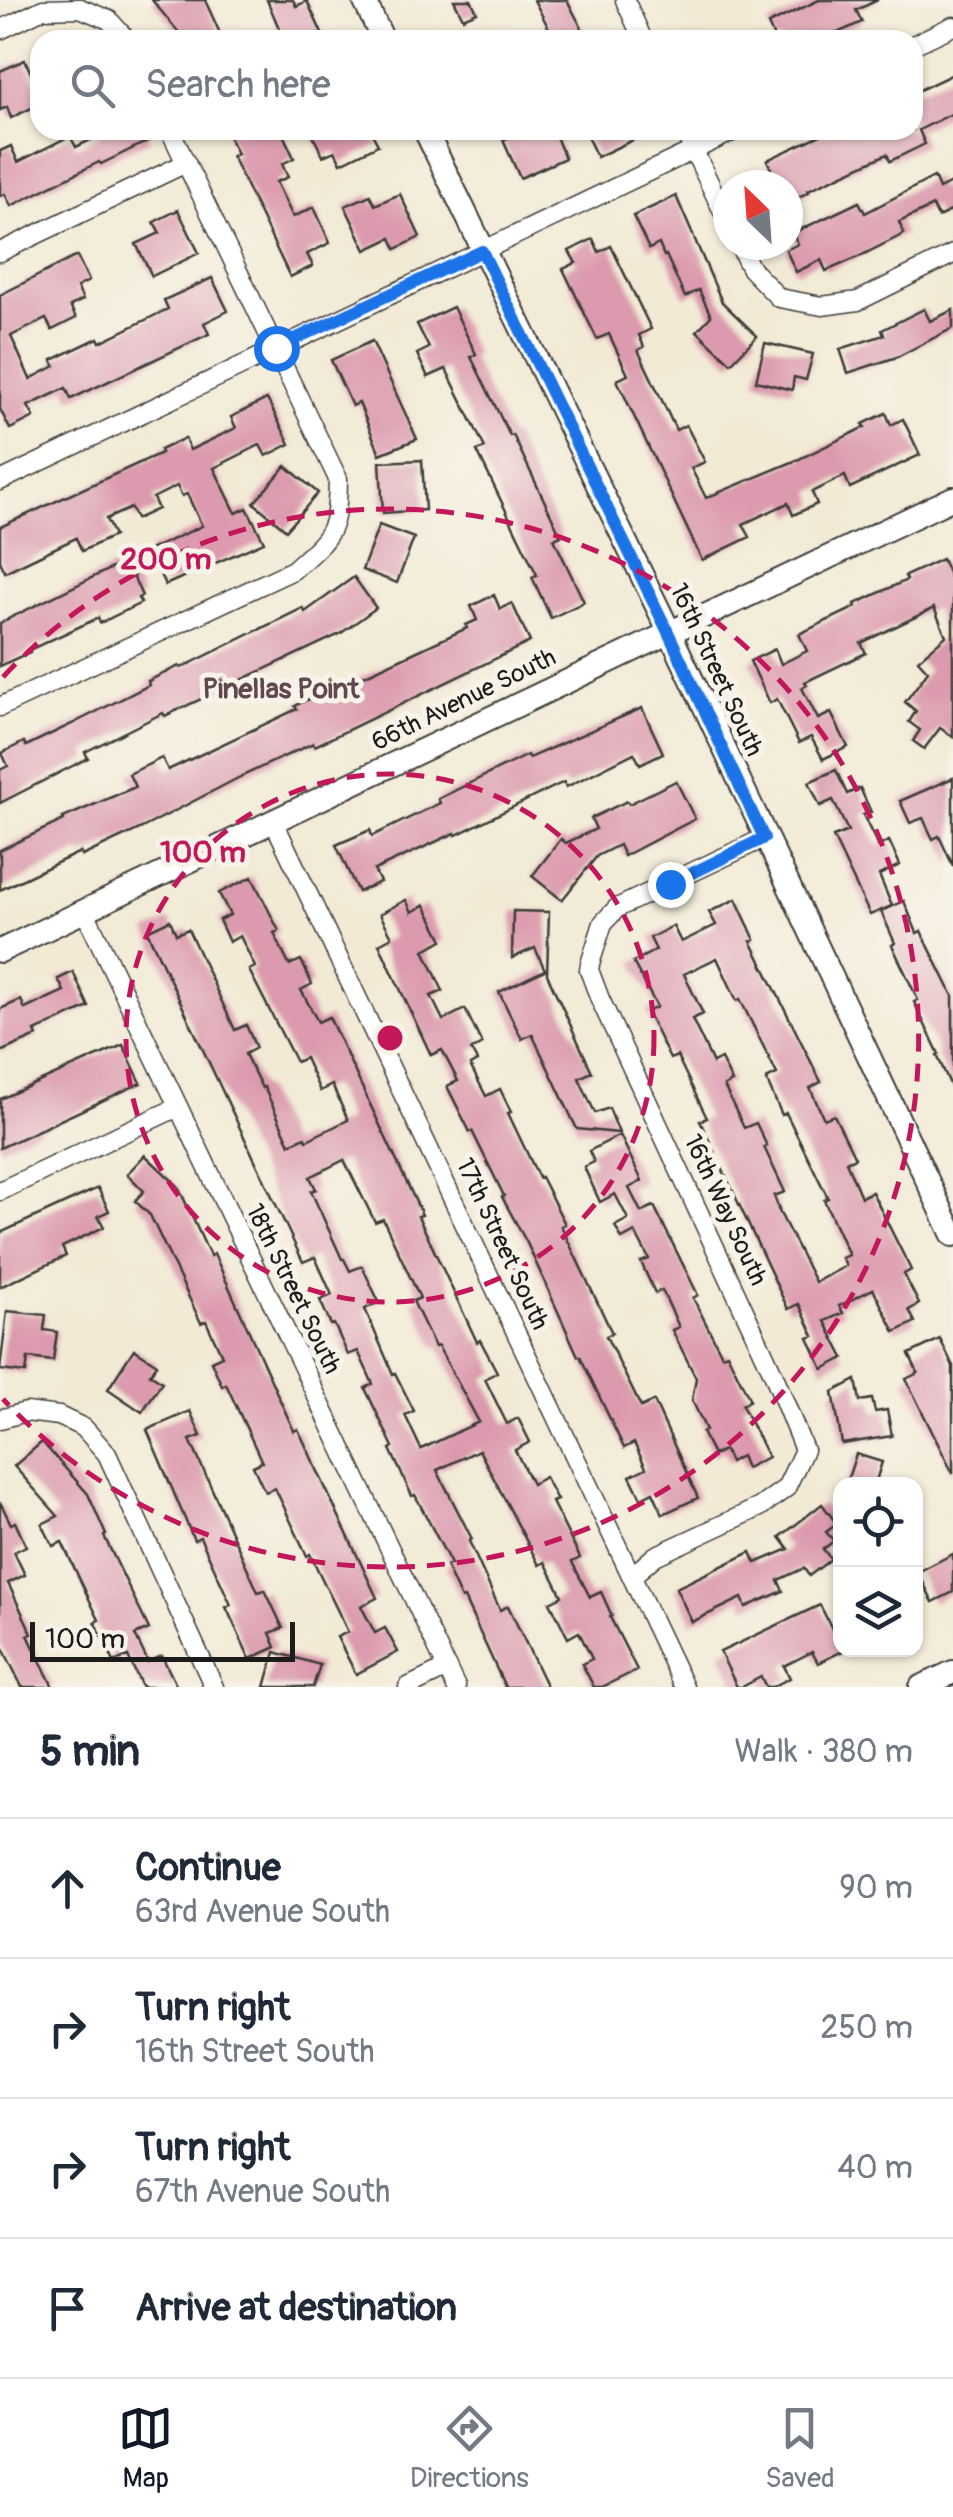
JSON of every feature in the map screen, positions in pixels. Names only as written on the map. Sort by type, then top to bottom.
[{"type":"street","points":[[364,0],[378,30]]},
{"type":"street","points":[[625,0],[638,30]]},
{"type":"street","points":[[0,30],[42,10],[80,8],[109,20],[118,30]]},
{"type":"street","points":[[923,40],[953,26]]},
{"type":"street","points":[[0,707],[293,570],[326,541],[338,516],[338,480],[175,140]]},
{"type":"street","name":"16th Street South","points":[[431,140],[953,1236]]},
{"type":"street","points":[[688,140],[713,191]]},
{"type":"street","points":[[0,480],[714,140]]},
{"type":"street","points":[[0,252],[186,163]]},
{"type":"street","points":[[746,260],[779,298],[822,306],[858,301],[953,254]]},
{"type":"street","name":"66th Avenue South","points":[[0,951],[953,498]]},
{"type":"street","name":"17th Street South","points":[[274,822],[684,1687]]},
{"type":"street","name":"16th Way South","points":[[632,1576],[655,1556],[760,1506],[786,1488],[804,1450],[773,1373],[600,999],[590,964],[603,923],[617,908],[764,838]]},
{"type":"street","name":"18th Street South","points":[[85,912],[456,1687]]},
{"type":"street","points":[[0,1191],[178,1107]]},
{"type":"street","points":[[0,1419],[26,1412],[59,1416],[84,1428],[107,1454],[214,1687]]},
{"type":"street","points":[[408,1687],[447,1668]]},
{"type":"street","points":[[921,1687],[953,1672]]},
{"type":"building","points":[[152,0],[205,0],[218,30],[177,30]]},
{"type":"building","points":[[267,0],[293,0],[296,6],[307,1],[320,30],[280,30]]},
{"type":"building","points":[[454,0],[471,0],[477,12],[463,18]]},
{"type":"building","points":[[534,0],[567,0],[583,30],[550,30]]},
{"type":"building","points":[[819,0],[878,0],[856,10],[862,22],[844,30],[771,30],[768,24]]},
{"type":"building","points":[[25,60],[30,71],[30,109],[11,118],[7,107],[0,110],[0,71]]},
{"type":"building","points":[[953,74],[953,113],[923,128],[923,88]]},
{"type":"building","points":[[923,139],[925,144],[890,161],[887,154],[803,195],[803,170],[772,170],[767,160],[810,140]]},
{"type":"building","points":[[62,140],[72,140],[76,147],[91,140],[150,140],[11,206],[5,194],[0,196],[0,151],[11,146],[18,162]]},
{"type":"building","points":[[231,140],[286,140],[294,158],[282,164],[288,177],[276,182],[293,217],[314,207],[330,243],[307,254],[313,266],[290,277],[232,156],[237,154]]},
{"type":"building","points":[[315,140],[375,140],[378,145],[341,163],[335,151],[323,156]]},
{"type":"building","points":[[503,140],[557,140],[565,158],[520,178]]},
{"type":"building","points":[[589,140],[633,140],[597,157]]},
{"type":"building","points":[[934,177],[939,189],[953,182],[953,210],[938,217],[933,206],[899,222],[904,234],[856,258],[826,271],[821,260],[796,272],[791,260],[803,260],[803,228],[859,202],[865,213]]},
{"type":"building","points":[[400,194],[420,237],[396,249],[391,238],[366,250],[345,206],[370,195],[375,205]]},
{"type":"building","points":[[676,196],[722,302],[757,336],[731,363],[697,331],[711,316],[699,290],[685,297],[659,244],[649,249],[633,216]]},
{"type":"building","points":[[178,210],[199,253],[152,276],[136,244],[160,233],[154,222]]},
{"type":"building","points":[[593,239],[599,252],[611,246],[651,329],[639,335],[644,347],[638,350],[676,430],[686,425],[705,462],[691,468],[706,498],[797,460],[886,413],[891,425],[903,419],[920,455],[850,488],[845,476],[812,492],[817,504],[793,515],[788,503],[743,524],[750,537],[702,560],[617,380],[628,375],[609,334],[597,339],[563,269],[576,263],[569,251]]},
{"type":"building","points":[[77,256],[89,281],[77,287],[83,300],[70,306],[76,318],[52,330],[46,319],[11,336],[30,379],[55,366],[52,360],[168,309],[164,300],[212,278],[228,311],[204,323],[209,334],[71,399],[66,388],[28,406],[34,417],[10,429],[0,409],[0,295]]},
{"type":"building","points":[[453,307],[476,354],[471,357],[561,536],[554,539],[584,602],[551,618],[532,577],[537,575],[477,451],[485,448],[446,369],[428,377],[417,354],[429,348],[417,324]]},
{"type":"building","points":[[924,309],[930,321],[953,310],[953,328],[897,357],[848,373],[840,349],[884,335],[882,330]]},
{"type":"building","points":[[372,341],[417,439],[380,454],[359,403],[352,406],[331,360]]},
{"type":"building","points":[[765,343],[813,354],[806,380],[794,377],[792,390],[756,381]]},
{"type":"building","points":[[267,399],[290,444],[266,456],[260,445],[214,468],[236,513],[247,508],[264,542],[165,585],[149,550],[202,526],[187,494],[182,496],[177,486],[153,498],[158,509],[136,519],[131,508],[106,519],[114,536],[82,551],[76,538],[5,572],[0,561],[0,527],[161,453],[160,450],[185,438],[190,450],[236,428],[231,417]]},
{"type":"building","points":[[422,460],[425,510],[383,513],[380,462]]},
{"type":"building","points":[[286,466],[318,493],[286,530],[254,503]]},
{"type":"building","points":[[379,525],[414,538],[397,583],[362,570]]},
{"type":"building","points":[[942,559],[953,584],[953,737],[940,728],[924,749],[913,741],[920,730],[909,722],[916,711],[905,702],[928,671],[918,660],[946,636],[934,608],[861,643],[866,653],[805,682],[807,685],[802,688],[818,719],[831,713],[848,747],[823,759],[811,737],[799,743],[777,699],[770,703],[750,661],[775,649],[781,664],[807,651],[799,634]]},
{"type":"building","points":[[126,561],[142,596],[138,598],[141,603],[100,623],[98,618],[0,666],[0,623]]},
{"type":"building","points":[[354,577],[376,608],[340,634],[165,716],[163,713],[85,752],[88,758],[0,803],[0,770],[8,766],[2,753],[72,724],[149,685],[148,681],[303,608],[305,612]]},
{"type":"building","points":[[494,595],[500,609],[512,603],[530,642],[315,746],[313,743],[240,777],[142,828],[0,890],[0,850],[135,787],[129,774],[162,758],[168,770],[297,709],[295,706],[339,684],[340,687],[467,628],[477,620],[471,606]]},
{"type":"building","points":[[642,708],[663,753],[640,764],[634,753],[566,787],[564,782],[374,870],[380,882],[358,892],[336,845],[370,830],[372,836],[527,755],[529,758]]},
{"type":"building","points":[[836,770],[847,794],[860,788],[871,812],[863,815],[878,846],[889,841],[900,865],[879,875],[892,906],[870,915],[833,837],[848,831],[833,800],[820,806],[809,782]]},
{"type":"building","points":[[953,778],[953,866],[939,836],[933,839],[923,818],[910,823],[900,801]]},
{"type":"building","points":[[676,781],[695,819],[624,856],[619,845],[597,856],[562,900],[532,876],[561,839],[566,843],[596,829],[591,818]]},
{"type":"building","points":[[252,877],[279,931],[274,933],[289,965],[301,960],[312,984],[301,990],[318,1022],[329,1017],[477,1342],[480,1340],[497,1372],[485,1379],[507,1424],[518,1418],[530,1442],[515,1450],[532,1484],[545,1477],[557,1500],[552,1502],[580,1558],[572,1562],[590,1597],[601,1592],[637,1670],[594,1687],[582,1664],[592,1659],[579,1632],[568,1638],[550,1602],[562,1596],[545,1562],[539,1565],[479,1450],[437,1470],[472,1539],[469,1541],[500,1610],[508,1606],[547,1687],[505,1687],[446,1566],[451,1564],[390,1449],[393,1447],[365,1388],[373,1384],[358,1351],[348,1355],[334,1324],[331,1325],[320,1300],[332,1295],[315,1257],[303,1262],[147,931],[170,920],[176,934],[188,929],[235,1030],[246,1025],[256,1048],[245,1054],[290,1144],[348,1120],[332,1085],[320,1091],[305,1058],[296,1062],[249,970],[255,967],[240,936],[229,942],[219,920],[230,915],[219,893]],"holes":[[[344,1160],[375,1222],[383,1219],[420,1298],[413,1301],[479,1422],[421,1449],[405,1415],[414,1411],[365,1309],[379,1302],[362,1266],[350,1271],[342,1259],[311,1191],[316,1189],[310,1177]]]},
{"type":"building","points":[[736,899],[755,940],[751,941],[821,1082],[810,1088],[824,1119],[834,1115],[855,1158],[846,1162],[861,1197],[872,1192],[911,1270],[904,1274],[919,1304],[909,1310],[915,1322],[895,1332],[873,1289],[839,1306],[843,1313],[825,1321],[844,1358],[823,1369],[808,1338],[814,1336],[799,1304],[788,1309],[700,1121],[707,1118],[677,1056],[670,1059],[647,1012],[657,1007],[633,962],[656,950],[650,938],[673,926],[681,942],[716,925],[709,912]],"holes":[[[717,958],[737,1001],[740,999],[777,1074],[766,1079],[828,1198],[824,1200],[849,1255],[842,1258],[846,1266],[815,1282],[778,1209],[774,1196],[785,1192],[764,1147],[767,1146],[756,1123],[744,1128],[724,1086],[732,1082],[721,1059],[713,1063],[692,1019],[703,1014],[684,974]]]},
{"type":"building","points":[[406,900],[412,912],[425,905],[443,940],[424,950],[443,991],[431,996],[443,1020],[465,1009],[482,1044],[471,1050],[477,1061],[470,1065],[486,1096],[500,1089],[612,1333],[606,1336],[641,1407],[654,1401],[698,1498],[663,1514],[653,1492],[641,1498],[630,1476],[646,1468],[634,1443],[624,1448],[447,1086],[458,1081],[442,1050],[431,1055],[379,944],[392,937],[380,914]]},
{"type":"building","points":[[904,901],[917,933],[921,931],[953,996],[953,1091],[914,1002],[918,1000],[881,911]]},
{"type":"building","points":[[513,911],[549,912],[547,974],[592,1072],[579,1078],[595,1113],[609,1108],[619,1133],[577,1129],[532,1034],[522,1039],[499,992],[545,970],[535,948],[512,958]]},
{"type":"building","points":[[73,972],[89,1007],[0,1052],[0,1009],[21,1000],[25,1009],[64,991],[58,979]]},
{"type":"building","points":[[123,1045],[141,1083],[0,1148],[0,1099]]},
{"type":"building","points":[[620,1135],[642,1181],[629,1188],[641,1212],[654,1206],[698,1295],[693,1298],[750,1400],[742,1405],[768,1457],[746,1468],[741,1456],[730,1462],[724,1450],[713,1455],[692,1400],[696,1378],[672,1330],[679,1327],[662,1290],[655,1293],[641,1262],[649,1259],[635,1232],[622,1239],[615,1226],[628,1219],[615,1194],[600,1202],[584,1167],[594,1162],[589,1151]]},
{"type":"building","points":[[145,1155],[178,1186],[210,1256],[214,1254],[294,1431],[298,1429],[377,1598],[361,1606],[375,1633],[385,1628],[398,1652],[356,1674],[337,1637],[348,1632],[310,1554],[307,1556],[275,1488],[265,1492],[253,1466],[262,1462],[226,1384],[222,1386],[211,1361],[222,1356],[206,1321],[201,1323],[150,1215],[135,1201],[144,1191],[127,1174]]},
{"type":"building","points":[[98,1188],[109,1211],[98,1216],[104,1227],[62,1247],[66,1256],[0,1287],[0,1233]]},
{"type":"building","points":[[7,1311],[46,1315],[44,1330],[57,1332],[53,1361],[28,1358],[26,1373],[0,1370]]},
{"type":"building","points":[[940,1339],[953,1366],[953,1474],[906,1379],[918,1373],[909,1354]]},
{"type":"building","points":[[134,1349],[157,1364],[150,1374],[162,1382],[142,1412],[108,1389]]},
{"type":"building","points":[[856,1380],[860,1401],[872,1399],[875,1412],[887,1410],[892,1436],[842,1444],[833,1392]]},
{"type":"building","points":[[190,1411],[201,1436],[190,1440],[258,1592],[265,1590],[283,1628],[270,1633],[276,1647],[250,1659],[226,1607],[231,1605],[200,1537],[194,1540],[147,1430]]},
{"type":"building","points":[[42,1442],[88,1494],[149,1629],[135,1635],[148,1662],[162,1656],[177,1687],[142,1687],[128,1656],[114,1662],[62,1542],[53,1546],[42,1524],[58,1516],[14,1466]]},
{"type":"building","points":[[856,1454],[882,1462],[877,1477],[848,1477]]},
{"type":"building","points":[[0,1502],[26,1546],[14,1552],[25,1575],[8,1583],[53,1687],[22,1687],[0,1642]]},
{"type":"building","points":[[822,1504],[833,1519],[833,1527],[826,1532],[833,1542],[823,1549],[831,1559],[809,1576],[804,1568],[778,1580],[783,1591],[746,1607],[742,1598],[692,1622],[676,1588],[751,1552],[756,1563],[789,1549],[780,1537]]},
{"type":"building","points":[[953,1554],[953,1592],[933,1602],[923,1582],[923,1569]]},
{"type":"building","points":[[820,1605],[833,1631],[833,1656],[818,1663],[812,1652],[784,1666],[790,1678],[772,1687],[766,1687],[761,1677],[737,1687],[720,1652]]},
{"type":"building","points":[[275,1652],[320,1665],[313,1687],[265,1687]]},
{"type":"district","name":"Pinellas Point","points":[[281,689]]},
{"type":"route","points":[[276,348],[482,251],[764,838],[670,884]]}]
